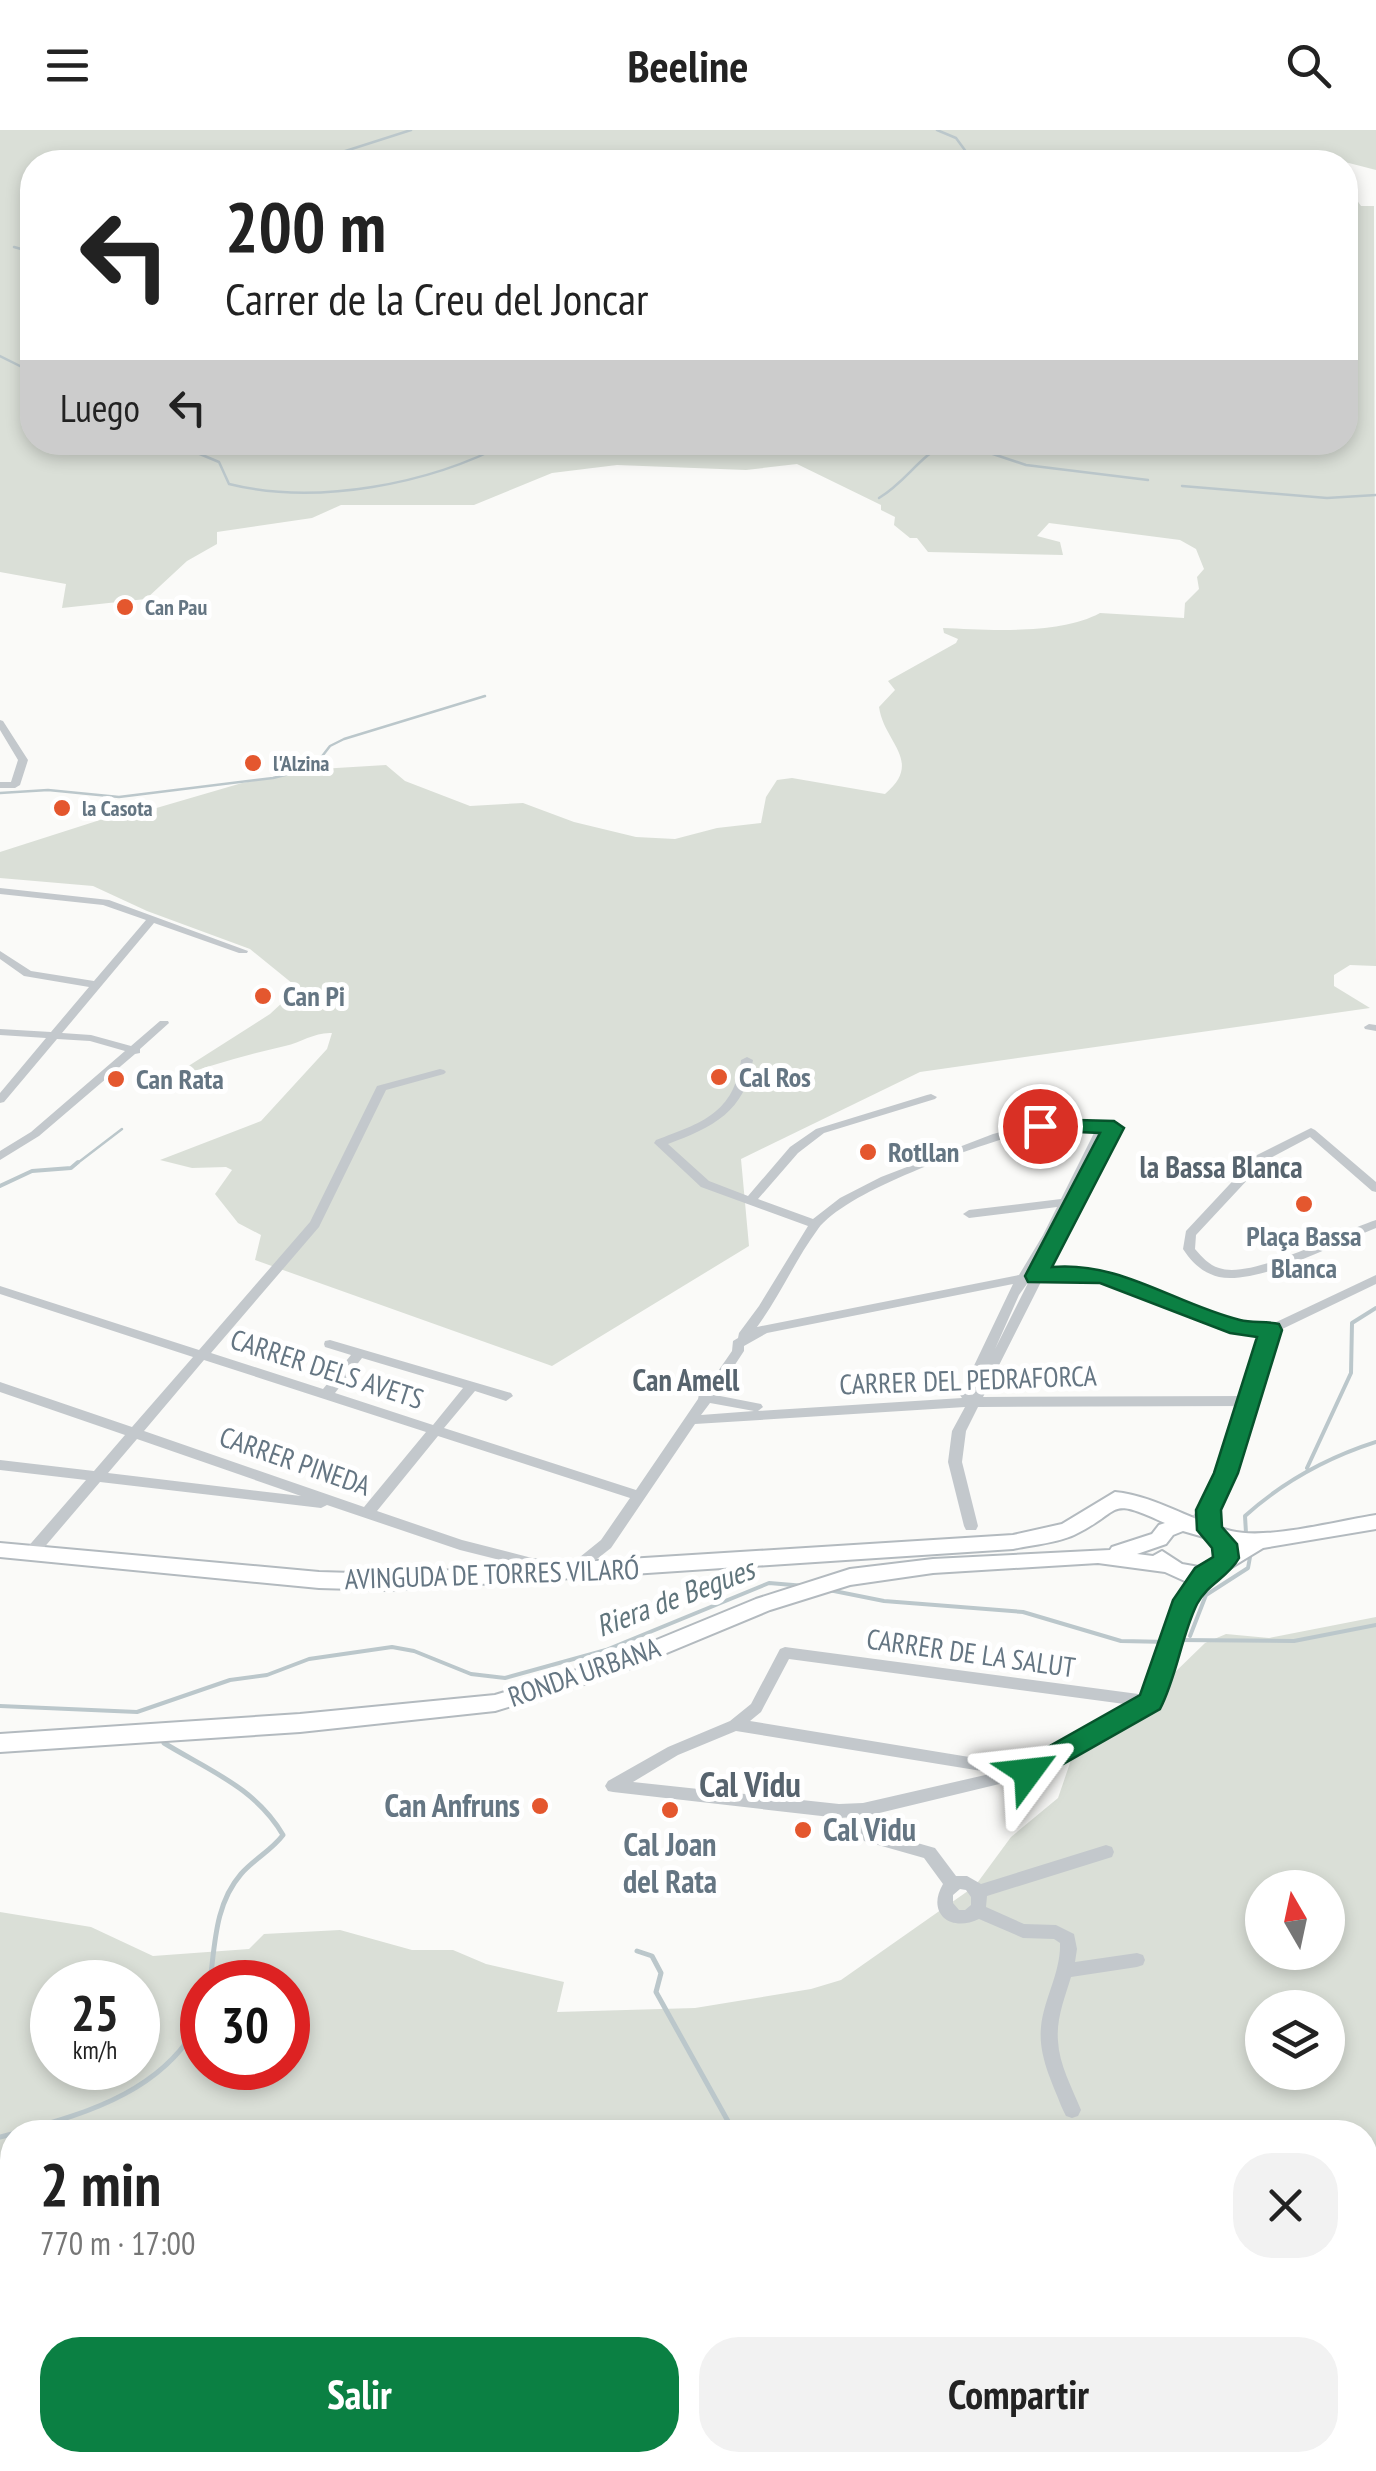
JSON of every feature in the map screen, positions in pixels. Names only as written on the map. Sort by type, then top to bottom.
[{"type":"main road","name":"AVINGUDA DE TORRES VILARÓ","points":[[0,1550],[318,1580],[388,1582],[1013,1542],[1066,1530],[1114,1499],[1136,1501],[1191,1527]]},
{"type":"main road","points":[[1316,1529],[1376,1514]]},
{"type":"main road","name":"RONDA URBANA","points":[[0,1743],[300,1724],[496,1703],[610,1668],[799,1591],[832,1582],[920,1568],[1098,1556],[1204,1574],[1218,1570],[1225,1561],[1262,1541],[1376,1522]]},
{"type":"main road","name":"RONDA URBANA","points":[[1098,1556],[1191,1527],[1262,1541]]},
{"type":"main road","points":[[1172,1567],[1160,1554],[1191,1527],[1226,1547],[1225,1561]]},
{"type":"street","points":[[0,723],[23,760],[15,784],[0,785]]},
{"type":"street","points":[[0,892],[105,902],[243,951]]},
{"type":"street","points":[[0,1100],[152,919]]},
{"type":"street","points":[[0,954],[28,974],[97,985]]},
{"type":"street","points":[[0,1156],[35,1134],[164,1023]]},
{"type":"street","points":[[0,1032],[91,1038],[136,1051]]},
{"type":"street","points":[[747,1060],[739,1094],[725,1114],[660,1143],[705,1184],[815,1224]]},
{"type":"street","points":[[31,1553],[315,1224],[381,1088],[440,1072]]},
{"type":"street","points":[[750,1202],[794,1150],[820,1130],[931,1097]]},
{"type":"street","points":[[768,1329],[764,1311],[815,1224],[844,1201],[885,1180],[998,1136],[1040,1126],[1107,1127],[1030,1278],[959,1431],[955,1462],[970,1526]]},
{"type":"street","points":[[1376,1188],[1311,1132],[1261,1158],[1190,1234],[1189,1249],[1200,1263],[1218,1272],[1246,1273],[1376,1224]]},
{"type":"street","points":[[968,1214],[1071,1202]]},
{"type":"street","points":[[578,1566],[606,1544],[742,1345],[768,1329],[1076,1272],[1104,1276],[1238,1328],[1270,1330],[1376,1279]]},
{"type":"street","name":"CARRER DELS AVETS","points":[[0,1290],[640,1496]]},
{"type":"street","points":[[742,1345],[768,1329]]},
{"type":"street","points":[[1191,1527],[1226,1473],[1270,1330]]},
{"type":"street","points":[[330,1344],[506,1396]]},
{"type":"street","points":[[326,1395],[359,1352]]},
{"type":"street","points":[[368,1512],[472,1386]]},
{"type":"street","name":"CARRER PINEDA","points":[[0,1387],[508,1558],[619,1569]]},
{"type":"street","name":"CARRER DEL PEDRAFORCA","points":[[704,1397],[747,1408],[971,1400],[1251,1397]]},
{"type":"street","name":"CARRER DEL PEDRAFORCA","points":[[689,1420],[971,1400]]},
{"type":"street","points":[[0,1466],[348,1506]]},
{"type":"street","points":[[606,1544],[607,1559],[619,1569]]},
{"type":"street","points":[[1172,1567],[1186,1600]]},
{"type":"street","points":[[1028,1772],[736,1725],[673,1751],[613,1786],[840,1811],[863,1810],[1028,1772],[1151,1702],[1186,1600],[1204,1574]]},
{"type":"street","name":"CARRER DE LA SALUT","points":[[736,1725],[756,1708],[785,1653],[1151,1702]]},
{"type":"street","points":[[863,1810],[862,1827],[870,1836],[928,1853],[953,1885]]},
{"type":"street","points":[[978,1892],[1106,1852]]},
{"type":"street","points":[[963,1884],[978,1892],[982,1900],[978,1912],[968,1917],[948,1910],[943,1896],[953,1885],[963,1884]]},
{"type":"street","points":[[978,1912],[1023,1931],[1065,1936],[1071,1949],[1055,1993],[1049,2040],[1072,2110]]},
{"type":"street","points":[[1064,1972],[1137,1960]]},
{"type":"shaded area","points":[[0,130],[1376,130],[1376,170],[1358,165],[1358,150],[20,150],[20,455],[1358,455],[1358,202],[1361,206],[1374,206],[1376,966],[1350,965],[1334,975],[1334,986],[1370,1008],[920,1072],[741,1159],[749,1246],[552,1366],[255,1260],[261,1235],[238,1223],[215,1194],[232,1170],[192,1168],[160,1160],[261,1121],[327,1049],[332,1033],[168,1079],[270,1014],[298,988],[250,949],[147,911],[93,886],[0,878],[0,852],[128,811],[153,809],[242,783],[320,769],[386,765],[405,781],[470,806],[523,803],[574,822],[636,837],[675,839],[717,828],[761,823],[766,797],[777,780],[792,778],[885,794],[896,782],[902,761],[879,707],[895,690],[888,681],[956,643],[958,639],[944,633],[943,628],[1045,628],[1100,613],[1184,618],[1185,603],[1199,589],[1197,577],[1204,569],[1196,549],[1180,540],[1049,523],[1037,536],[1060,542],[1063,555],[928,552],[917,538],[910,538],[894,525],[895,517],[881,510],[881,505],[797,464],[746,470],[617,465],[552,473],[474,505],[341,505],[312,518],[217,532],[217,544],[187,561],[146,599],[62,608],[66,584],[0,572]]},
{"type":"shaded area","points":[[1376,1617],[1376,2120],[0,2120],[0,1912],[91,1927],[153,1956],[249,1949],[264,1934],[340,1930],[412,1950],[453,1950],[486,1964],[564,1982],[557,2012],[695,2008],[811,1989],[841,1980],[975,1886],[1011,1837],[1058,1798],[1071,1760],[1085,1741],[1115,1714],[1170,1677],[1205,1643],[1226,1634],[1269,1638]]},
{"type":"waterway","points":[[348,150],[411,130]]},
{"type":"waterway","points":[[937,130],[956,138],[965,150]]},
{"type":"waterway","points":[[14,247],[20,249]]},
{"type":"waterway","points":[[0,356],[20,366]]},
{"type":"waterway","points":[[202,455],[219,462],[229,484],[299,493],[409,480],[482,455]]},
{"type":"waterway","points":[[879,498],[928,455]]},
{"type":"waterway","points":[[996,455],[1026,465],[1148,480]]},
{"type":"waterway","points":[[1182,486],[1327,498],[1376,495]]},
{"type":"waterway","points":[[0,793],[48,790],[119,797],[273,778],[313,768],[330,746],[344,739],[485,696]]},
{"type":"waterway","points":[[75,1165],[122,1129]]},
{"type":"waterway","points":[[0,1186],[32,1171],[71,1168],[78,1162]]},
{"type":"waterway","points":[[1307,1468],[1351,1373],[1352,1323],[1376,1308]]},
{"type":"waterway","points":[[1246,1533],[1245,1516],[1290,1481],[1340,1455],[1376,1442]]},
{"type":"waterway","points":[[1190,1636],[1206,1595],[1248,1568],[1250,1557]]},
{"type":"waterway","name":"Riera de Begues","points":[[0,1706],[137,1712],[230,1680],[267,1675],[309,1659],[392,1647],[414,1651],[471,1674],[505,1678],[606,1650],[769,1583],[805,1586]]},
{"type":"waterway","name":"Riera de Begues","points":[[829,1590],[884,1601],[1023,1612],[1121,1641],[1169,1642]]},
{"type":"waterway","name":"Riera de Begues","points":[[1178,1640],[1294,1641],[1376,1625]]},
{"type":"waterway","points":[[164,1743],[245,1792],[283,1835],[232,1886],[218,1925],[213,1960]]},
{"type":"waterway","points":[[637,1951],[652,1956],[661,1973],[656,1992],[727,2120]]},
{"type":"waterway","points":[[58,2120],[125,2094],[180,2050]]},
{"type":"place","name":"Can Pau","points":[[125,607]]},
{"type":"place","name":"l'Alzina","points":[[253,763]]},
{"type":"place","name":"la Casota","points":[[62,808]]},
{"type":"place","name":"Can Pi","points":[[263,996]]},
{"type":"place","name":"Cal Ros","points":[[719,1077]]},
{"type":"place","name":"Can Rata","points":[[116,1079]]},
{"type":"place","name":"Rotllan","points":[[868,1152]]},
{"type":"place","name":"Plaça Bassa Blanca","points":[[1304,1204]]},
{"type":"place","name":"Can Anfruns","points":[[540,1806]]},
{"type":"place","name":"Cal Joan del Rata","points":[[670,1810]]},
{"type":"place","name":"Cal Vidu","points":[[803,1830]]},
{"type":"district","name":"la Bassa Blanca","points":[[1221,1168]]},
{"type":"district","name":"Can Amell","points":[[686,1381]]},
{"type":"district","name":"Cal Vidu","points":[[750,1785]]},
{"type":"route","points":[[1028,1772],[1151,1702],[1186,1600],[1204,1574],[1218,1570],[1226,1558],[1224,1544],[1210,1530],[1208,1510],[1226,1473],[1270,1330],[1238,1328],[1104,1276],[1076,1272],[1036,1276],[1114,1128],[1040,1126]]}]
